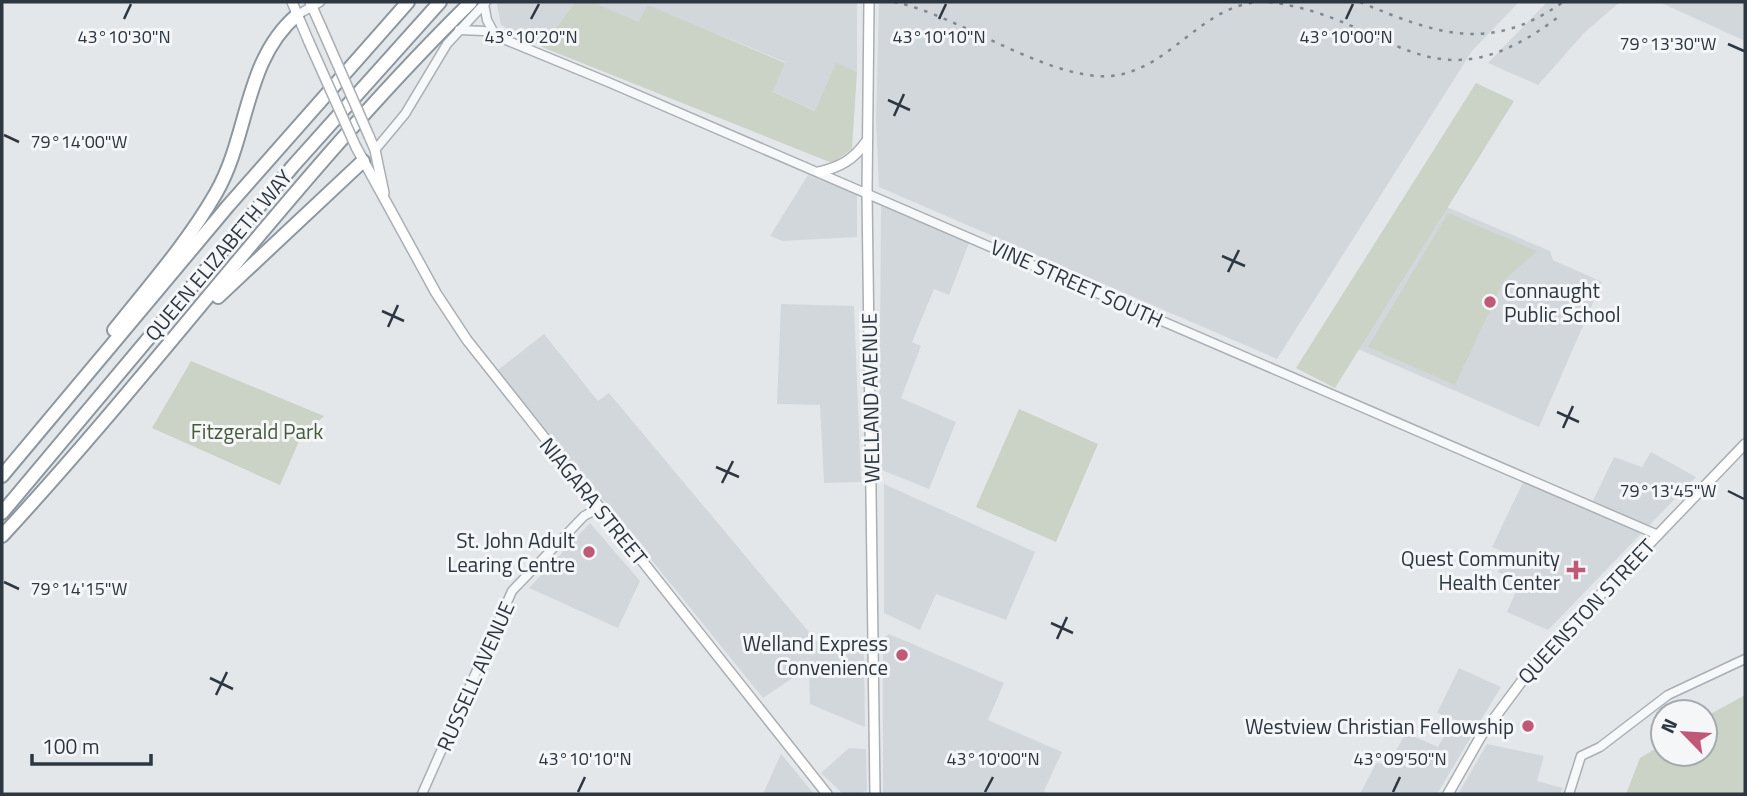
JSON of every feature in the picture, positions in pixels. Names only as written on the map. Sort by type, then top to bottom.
[{"type":"highway","name":"QUEEN ELIZABETH WAY","points":[[2,476],[228,206],[408,2]]},
{"type":"highway","name":"QUEEN ELIZABETH WAY","points":[[2,513],[260,205],[440,2]]},
{"type":"highway","points":[[2,536],[71,461],[377,99],[480,3]]},
{"type":"highway","points":[[59,407],[81,372],[191,234],[218,191],[253,84],[271,44],[282,27],[297,15]]},
{"type":"highway","points":[[176,336],[363,161]]},
{"type":"main road","name":"NIAGARA STREET","points":[[292,2],[356,147],[374,184],[384,192]]},
{"type":"main road","name":"WELLAND AVENUE","points":[[869,2],[867,193],[875,776],[873,794]]},
{"type":"main road","name":"NIAGARA STREET","points":[[314,3],[322,29],[375,150],[384,192],[436,293],[467,340],[598,508],[828,794]]},
{"type":"main road","points":[[818,172],[843,164],[857,155],[867,141]]},
{"type":"main road","points":[[363,161],[375,150]]},
{"type":"main road","name":"QUEENSTON STREET","points":[[1448,794],[1481,736],[1516,686],[1745,444]]},
{"type":"street","points":[[297,15],[314,3]]},
{"type":"street","points":[[375,150],[405,114],[436,59],[480,3]]},
{"type":"street","points":[[480,3],[495,35]]},
{"type":"street","name":"VINE STREET SOUTH","points":[[460,30],[477,29],[495,35],[1658,535]]},
{"type":"street","name":"RUSSELL AVENUE","points":[[422,794],[512,591],[584,516],[598,508]]},
{"type":"street","points":[[1569,794],[1581,755],[1600,747],[1668,695],[1745,659]]},
{"type":"shaded area","points":[[499,2],[575,2],[542,47],[501,25],[497,5]]},
{"type":"shaded area","points":[[593,2],[857,2],[857,72],[836,64],[816,111],[773,92],[785,62],[649,6],[638,23]]},
{"type":"shaded area","points":[[879,2],[1519,2],[1472,51],[1277,359],[879,187],[876,121]]},
{"type":"shaded area","points":[[1547,2],[1620,2],[1584,33],[1538,85],[1488,63]]},
{"type":"shaded area","points":[[1659,2],[1745,2],[1745,41]]},
{"type":"shaded area","points":[[808,175],[857,195],[857,237],[783,241],[770,236]]},
{"type":"shaded area","points":[[881,206],[969,243],[949,295],[934,289],[912,342],[921,346],[901,398],[956,422],[929,489],[879,469]]},
{"type":"shaded area","name":"Connaught Public School","points":[[1447,207],[1550,251],[1553,260],[1602,282],[1539,427],[1358,349]]},
{"type":"shaded area","points":[[781,304],[854,306],[861,482],[824,483],[820,405],[777,404]]},
{"type":"shaded area","points":[[544,334],[598,401],[609,393],[824,650],[864,651],[865,727],[810,704],[809,667],[763,698],[498,370]]},
{"type":"shaded area","points":[[1651,452],[1696,477],[1548,630],[1507,612],[1520,582],[1498,572],[1507,553],[1492,547],[1523,482],[1588,511],[1614,457],[1642,467]]},
{"type":"shaded area","points":[[884,484],[1035,552],[1006,620],[936,594],[920,630],[884,613]]},
{"type":"shaded area","name":"St. John Adult Learing Centre","points":[[590,523],[640,581],[618,628],[529,588]]},
{"type":"shaded area","points":[[889,634],[1004,683],[988,720],[1062,752],[1044,791],[1049,794],[883,794],[883,638]]},
{"type":"shaded area","points":[[1459,668],[1501,687],[1476,728],[1437,713]]},
{"type":"shaded area","points":[[1449,728],[1471,737],[1437,794],[1360,794],[1376,763],[1388,764],[1406,733],[1438,747]]},
{"type":"shaded area","points":[[1487,744],[1544,756],[1537,781],[1563,788],[1560,794],[1458,794]]},
{"type":"shaded area","points":[[849,748],[866,749],[867,791],[860,794],[843,794],[821,773]]},
{"type":"shaded area","points":[[781,754],[814,794],[763,794]]},
{"type":"green space","points":[[575,2],[593,2],[638,22],[648,5],[785,63],[773,92],[815,111],[836,63],[857,72],[852,149],[832,163],[542,47]]},
{"type":"green space","points":[[1476,83],[1514,101],[1335,388],[1296,368]]},
{"type":"green space","points":[[1448,213],[1537,251],[1504,280],[1455,385],[1368,347]]},
{"type":"green space","name":"Fitzgerald Park","points":[[191,361],[324,416],[300,439],[280,485],[152,428]]},
{"type":"green space","points":[[1019,409],[1098,444],[1056,542],[976,507]]},
{"type":"green space","points":[[1745,695],[1745,794],[1626,794],[1640,758],[1649,753],[1649,768],[1719,768],[1719,709]]},
{"type":"railway","points":[[894,2],[920,9],[1040,61],[1070,71],[1098,76],[1123,74],[1142,67],[1222,13],[1259,2]]},
{"type":"railway","points":[[1269,2],[1312,11],[1413,52],[1444,59],[1478,58],[1517,44],[1562,14]]},
{"type":"railway","points":[[1360,2],[1414,23],[1463,34],[1511,28],[1536,18],[1563,2]]},
{"type":"place","name":"Connaught Public School","points":[[1490,302]]},
{"type":"place","name":"St. John Adult Learing Centre","points":[[589,552]]},
{"type":"place","name":"Quest Community Health Center","points":[[1576,570]]},
{"type":"place","name":"Welland Express Convenience","points":[[902,655]]},
{"type":"place","name":"Westview Christian Fellowship","points":[[1528,726]]}]
